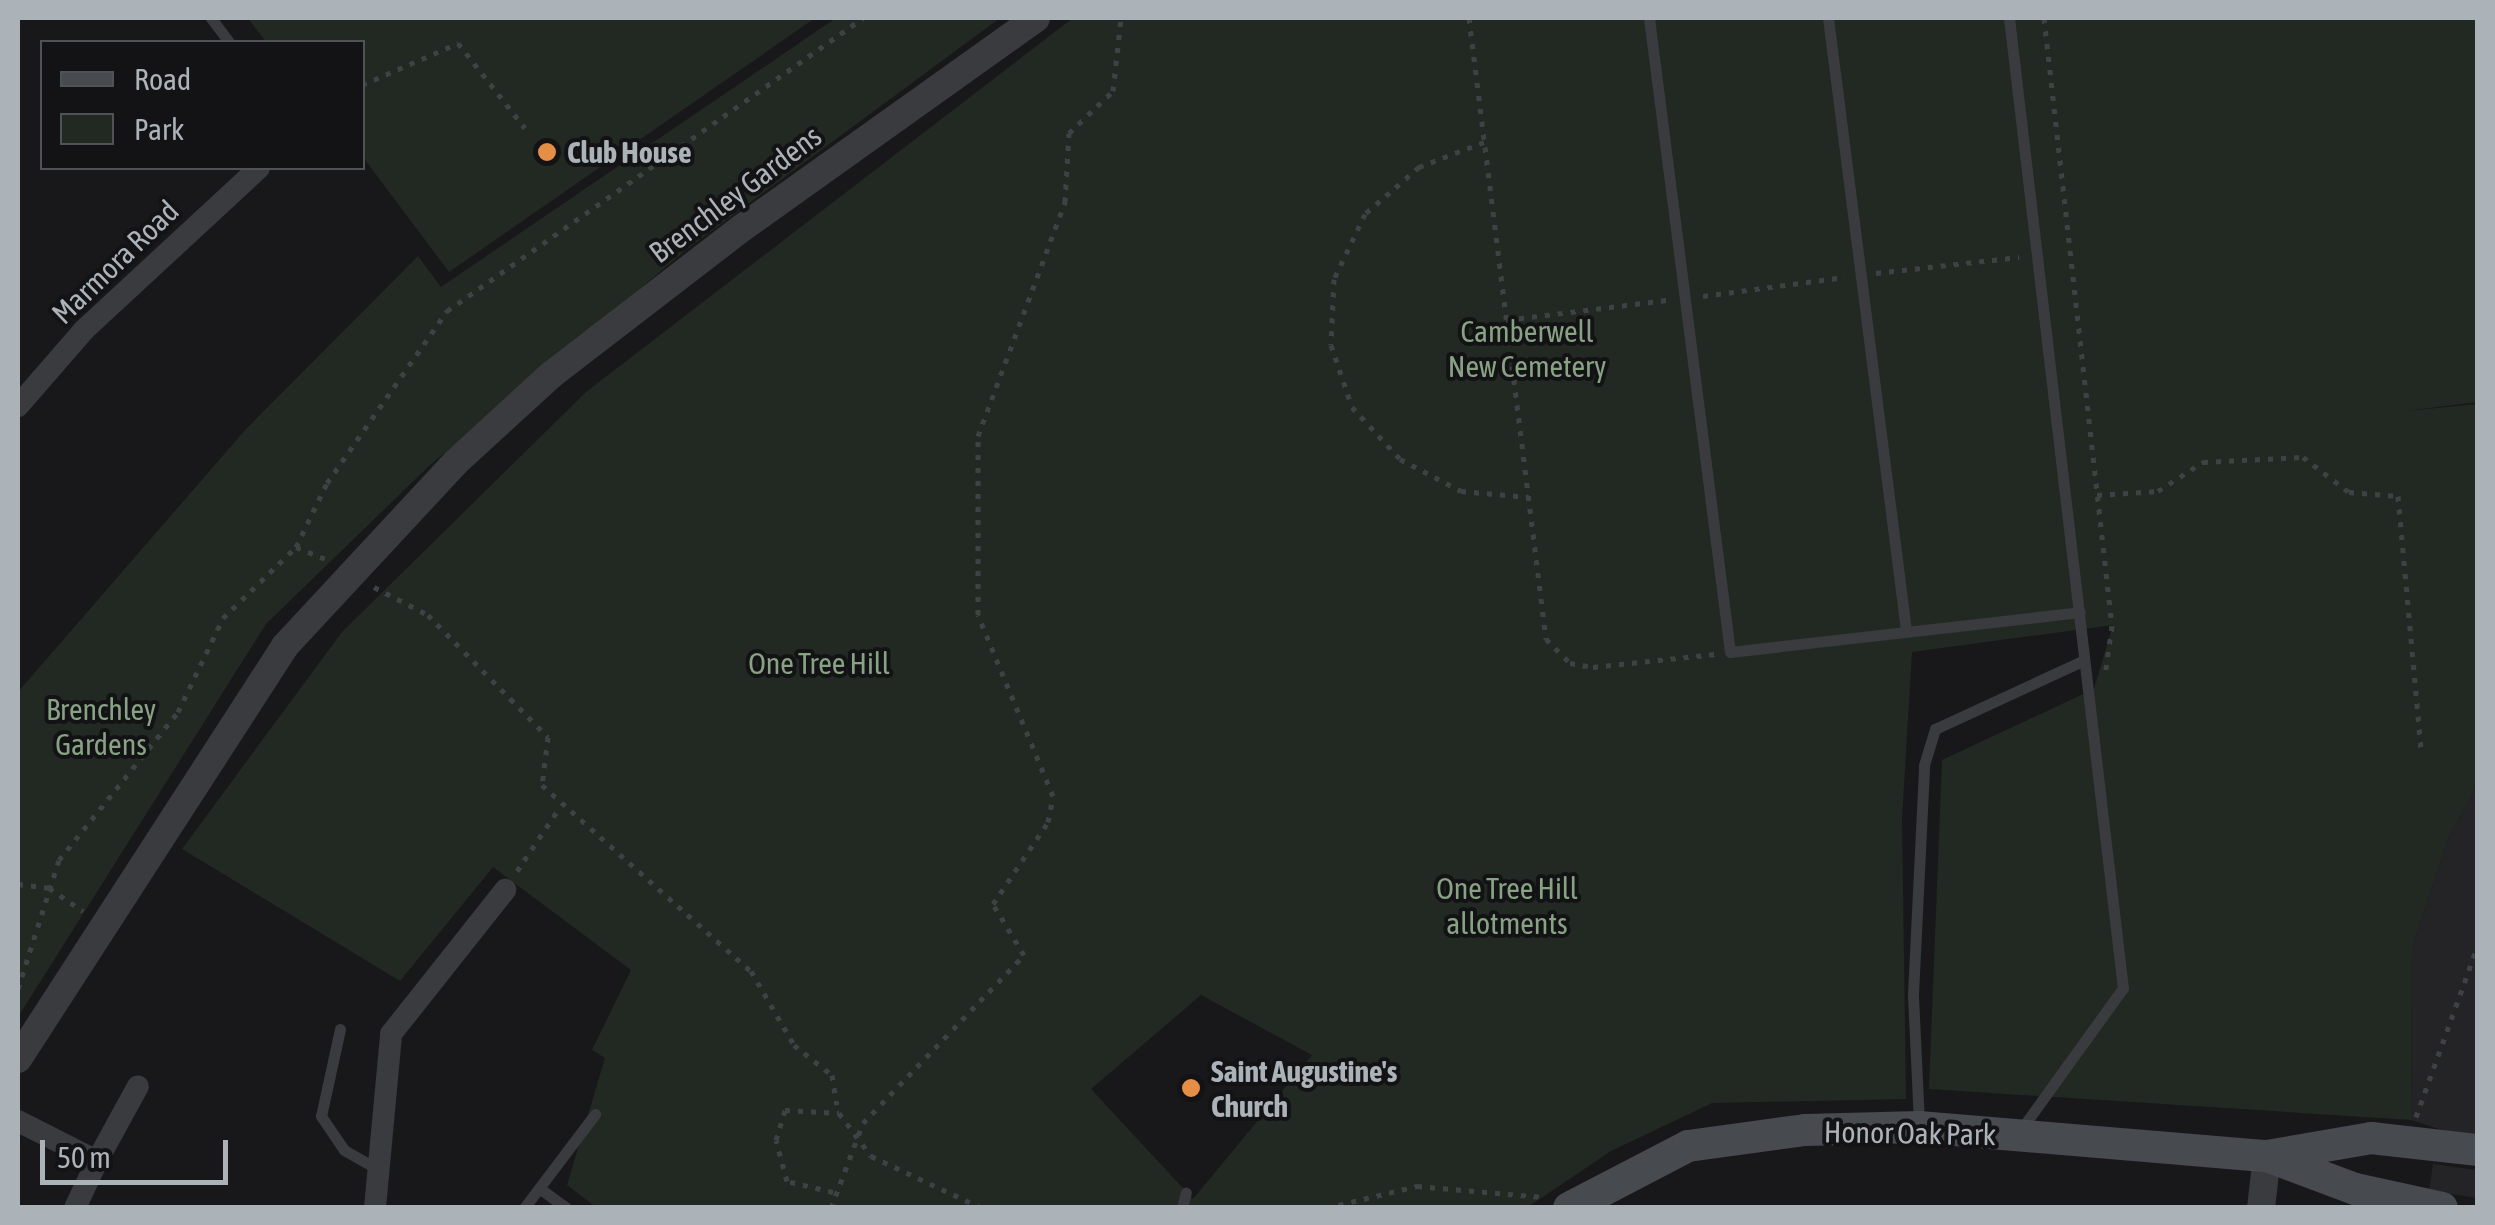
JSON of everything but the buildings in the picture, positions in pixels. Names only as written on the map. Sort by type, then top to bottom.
[{"type":"main road","name":"Honor Oak Park","points":[[1556,1202],[1688,1146],[1918,1127],[2267,1156],[2409,1139],[2476,1149]]},
{"type":"main road","name":"Honor Oak Park","points":[[2267,1156],[2355,1190],[2441,1207]]},
{"type":"street","name":"Brenchley Gardens","points":[[18,1058],[285,646],[456,462],[551,375],[742,228],[1036,18]]},
{"type":"street","name":"Marmora Road","points":[[18,406],[84,330],[257,170]]},
{"type":"street","points":[[375,1208],[385,1173],[390,1034],[504,890]]},
{"type":"street","points":[[75,1208],[138,1086]]},
{"type":"street","points":[[18,1121],[97,1161]]},
{"type":"street","points":[[2261,1208],[2267,1156]]},
{"type":"lane","points":[[211,18],[227,40]]},
{"type":"lane","points":[[1649,18],[1730,652],[2080,612]]},
{"type":"lane","points":[[1828,18],[1906,630]]},
{"type":"lane","points":[[2008,18],[2084,660],[2092,691],[2122,988],[2017,1136]]},
{"type":"lane","points":[[1918,1127],[1913,994],[1924,765],[1935,729],[2084,660]]},
{"type":"lane","points":[[340,1029],[321,1116],[344,1150],[385,1173]]},
{"type":"lane","points":[[524,1208],[595,1114]]},
{"type":"lane","points":[[539,1188],[568,1208]]},
{"type":"lane","points":[[1182,1208],[1186,1192]]},
{"type":"path","points":[[18,989],[58,860],[178,712],[224,618],[296,547],[327,483],[448,311],[863,18]]},
{"type":"path","points":[[831,1208],[859,1130],[1024,955],[993,904],[1048,822],[1053,796],[978,615],[978,436],[1065,202],[1068,132],[1113,91],[1121,18]]},
{"type":"path","points":[[1469,18],[1528,497],[1555,653],[1618,668],[1730,652]]},
{"type":"path","points":[[2044,18],[2112,626],[2106,672],[2092,691]]},
{"type":"path","points":[[365,84],[458,42],[525,128]]},
{"type":"path","points":[[1484,142],[1419,167],[1365,214],[1334,279],[1331,346],[1352,407],[1400,459],[1461,491],[1528,497]]},
{"type":"path","points":[[1506,320],[2037,255]]},
{"type":"path","points":[[2097,495],[2158,491],[2203,462],[2303,457],[2349,492],[2398,496],[2421,748]]},
{"type":"path","points":[[372,586],[428,615],[548,737],[542,785],[560,807],[751,971],[794,1045],[832,1076],[836,1106]]},
{"type":"path","points":[[504,890],[560,807]]},
{"type":"path","points":[[18,884],[49,888],[104,922]]},
{"type":"path","points":[[2409,1139],[2478,945]]},
{"type":"path","points":[[834,1192],[787,1182],[778,1164],[780,1116],[821,1108],[859,1130],[871,1156],[982,1208]]},
{"type":"path","points":[[1326,1208],[1417,1186],[1556,1202]]},
{"type":"shaded area","points":[[2477,785],[2477,1141],[2411,1120],[2412,948],[2449,837]]},
{"type":"shaded area","points":[[2433,1164],[2477,1170],[2477,1198],[2429,1191]]},
{"type":"green space","points":[[248,18],[815,18],[449,272],[365,160],[365,40],[264,40]]},
{"type":"green space","name":"Brenchley Gardens","points":[[836,18],[1000,18],[686,250],[429,466],[266,624],[18,1017],[18,692],[246,429],[418,256],[441,287]]},
{"type":"green space","points":[[1073,18],[2477,18],[2477,402],[2406,411],[2477,404],[2477,785],[2449,837],[2412,948],[2411,1120],[1929,1089],[1942,760],[2094,689],[2113,625],[1912,652],[1902,819],[1906,1099],[1712,1103],[1611,1151],[1528,1207],[596,1207],[567,1185],[605,1058],[592,1050],[631,970],[493,867],[400,981],[182,849],[342,632],[586,392]],"holes":[[[1201,995],[1312,1055],[1193,1199],[1091,1089]]]},
{"type":"place","name":"Club House","points":[[547,152]]},
{"type":"place","name":"Saint Augustine's Church","points":[[1191,1088]]},
{"type":"park label","name":"Camberwell New Cemetery","points":[[1527,348]]},
{"type":"park label","name":"One Tree Hill","points":[[819,663]]},
{"type":"park label","name":"One Tree Hill allotments","points":[[1507,905]]}]
